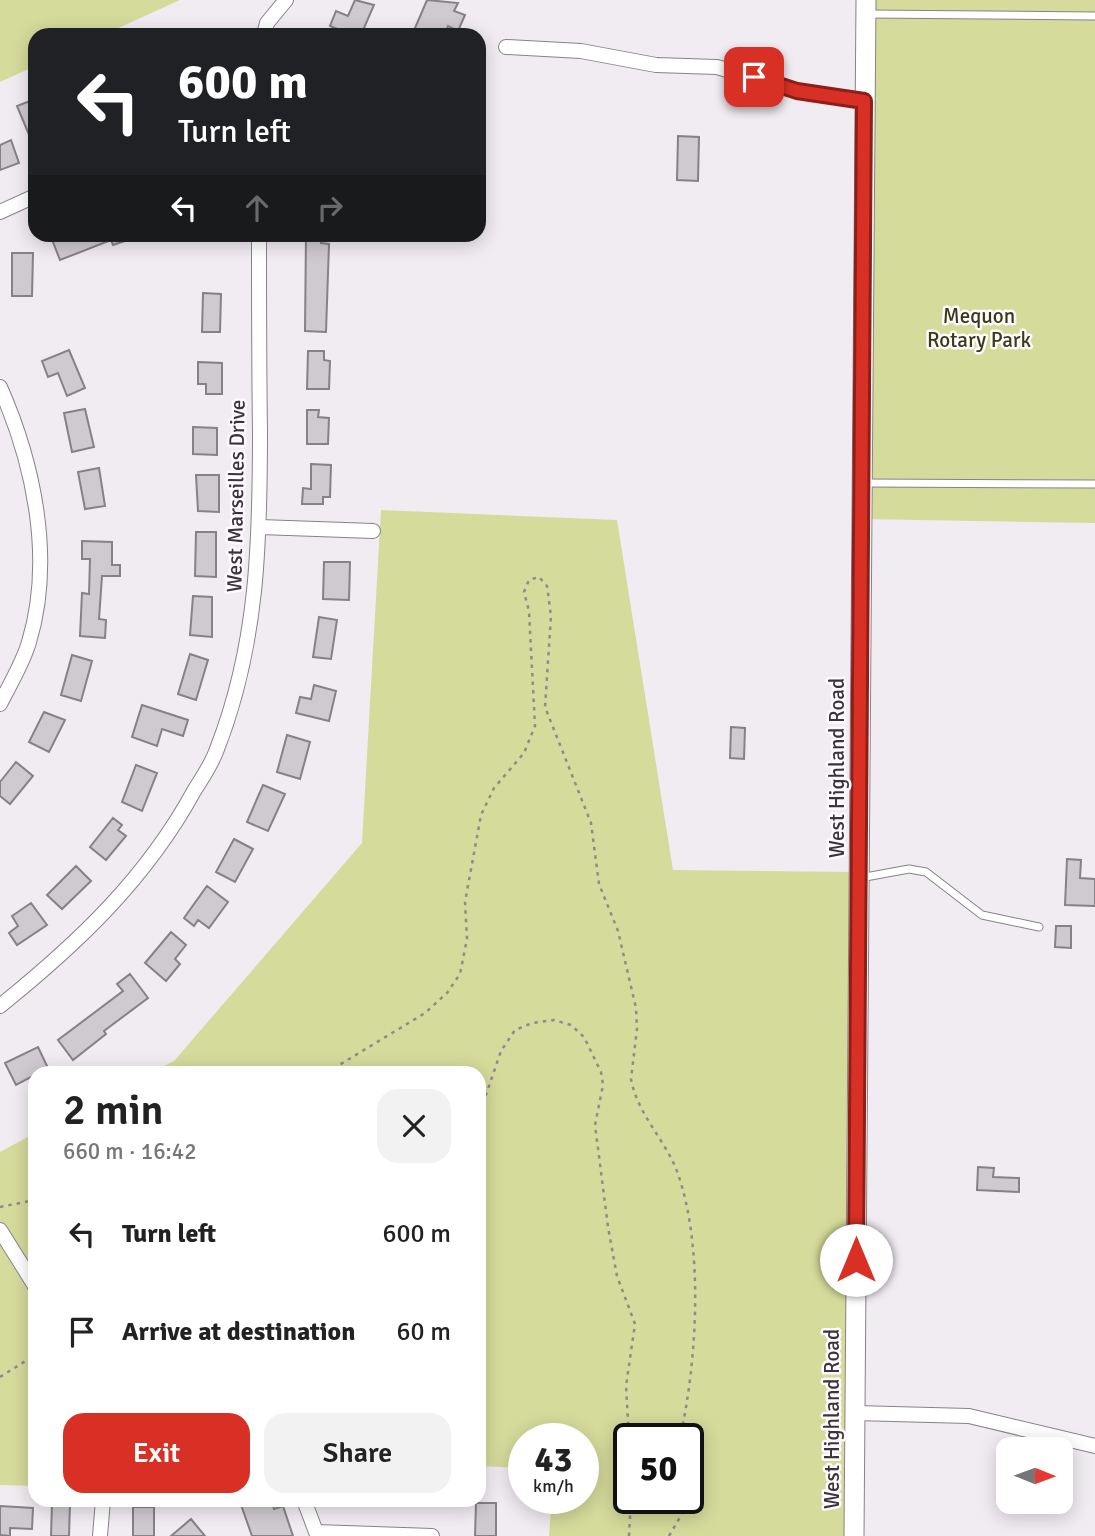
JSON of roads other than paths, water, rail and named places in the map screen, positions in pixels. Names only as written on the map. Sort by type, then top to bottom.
[{"type":"main road","name":"West Highland Road","points":[[854,1536],[866,7]]},
{"type":"street","points":[[266,28],[286,0]]},
{"type":"street","points":[[506,47],[581,51],[656,65],[717,67],[797,91],[864,101]]},
{"type":"street","points":[[0,212],[28,199]]},
{"type":"street","name":"West Marseilles Drive","points":[[0,1006],[65,954],[121,897],[177,823],[217,751],[246,658],[257,581],[260,527],[259,242]]},
{"type":"street","points":[[0,387],[28,462],[39,532],[40,590],[29,643],[0,704]]},
{"type":"street","points":[[260,527],[373,531]]},
{"type":"street","points":[[0,1230],[28,1275]]},
{"type":"street","points":[[855,1413],[969,1416],[1095,1446]]},
{"type":"street","points":[[100,1536],[102,1507]]},
{"type":"street","points":[[307,1507],[317,1534],[432,1536]]},
{"type":"lane","points":[[866,7],[1095,16]]},
{"type":"lane","points":[[862,483],[1095,484]]},
{"type":"lane","points":[[859,878],[909,869],[926,872],[982,915],[1039,927]]},
{"type":"park label","name":"Mequon Rotary Park","points":[[979,328]]}]
